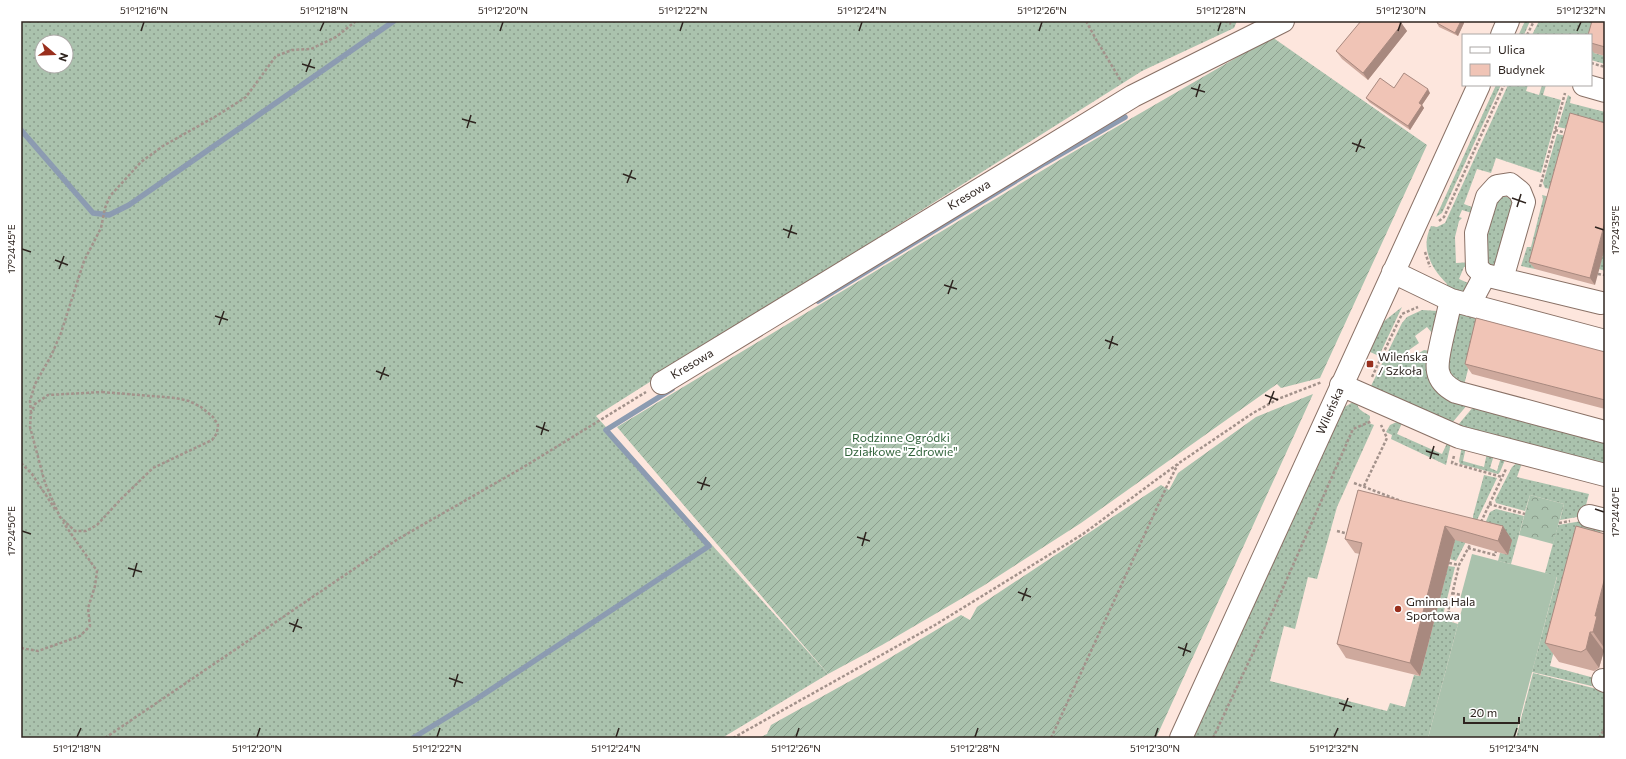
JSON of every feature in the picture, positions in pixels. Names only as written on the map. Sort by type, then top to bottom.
[{"type":"street","points":[[1502,34],[1508,21]]},
{"type":"street","name":"Kresowa","points":[[662,383],[1133,96],[1270,24]]},
{"type":"street","name":"Wileńska","points":[[1181,738],[1479,86]]},
{"type":"street","points":[[1575,89],[1605,90]]},
{"type":"street","points":[[1601,303],[1493,277],[1477,268],[1476,233],[1487,197],[1497,186],[1510,184],[1520,192],[1524,202],[1493,277],[1460,302],[1436,364],[1442,381],[1448,388],[1456,392],[1605,432]]},
{"type":"street","points":[[1393,272],[1460,302],[1605,342]]},
{"type":"street","points":[[1342,385],[1459,437],[1605,476]]},
{"type":"path","points":[[31,413],[35,404],[48,395],[117,392],[176,398],[189,401],[201,407],[213,417],[218,425],[217,433],[212,440],[153,468],[97,525],[86,531],[75,531],[60,518],[45,483],[30,427],[30,401],[35,384],[51,356],[60,333],[84,261],[101,228],[104,208],[110,196],[141,162],[163,146],[218,115],[246,97],[276,56],[292,50],[311,49],[336,37],[356,21]]},
{"type":"path","points":[[1086,21],[1117,76],[1133,96]]},
{"type":"path","points":[[1528,34],[1534,21]]},
{"type":"path","points":[[1592,63],[1605,67]]},
{"type":"path","points":[[1438,222],[1444,218],[1504,86]]},
{"type":"path","points":[[1524,202],[1539,190],[1555,130],[1575,89]]},
{"type":"path","points":[[1555,130],[1571,134]]},
{"type":"path","points":[[1598,274],[1605,275]]},
{"type":"path","points":[[733,738],[935,625],[1077,538],[1179,463],[1253,413],[1278,400],[1328,380],[1342,385]]},
{"type":"path","points":[[105,738],[398,539],[522,468],[662,383]]},
{"type":"path","points":[[1213,738],[1275,606],[1353,429],[1373,421]]},
{"type":"path","points":[[1478,527],[1514,452]]},
{"type":"path","points":[[21,463],[32,474],[96,571],[95,586],[88,608],[90,626],[80,636],[38,651],[21,648]]},
{"type":"path","points":[[1051,738],[1166,488],[1179,463]]},
{"type":"path","points":[[1354,482],[1406,503]]},
{"type":"path","points":[[1489,504],[1525,514]]},
{"type":"path","points":[[1338,531],[1352,534]]},
{"type":"path","points":[[1460,615],[1448,612],[1459,565],[1471,541]]},
{"type":"path","points":[[1468,548],[1494,555],[1496,551]]},
{"type":"path","points":[[1449,563],[1459,565]]},
{"type":"path","points":[[1452,593],[1461,595]]},
{"type":"path","points":[[1599,738],[1605,728]]},
{"type":"green space","points":[[21,21],[1237,21],[1234,28],[1142,71],[596,416],[828,674],[722,738],[21,738]]},
{"type":"green space","points":[[1525,21],[1530,21],[1524,34],[1519,34]]},
{"type":"green space","points":[[1539,21],[1602,21],[1594,53],[1605,56],[1605,64],[1592,60],[1592,34],[1532,34]]},
{"type":"green space","name":"Rodzinne Ogródki Działkowe \"Zdrowie\"","points":[[1272,37],[1427,145],[1320,378],[1281,388],[1277,384],[1081,523],[983,586],[882,645],[828,674],[617,427],[1068,155]]},
{"type":"green space","points":[[1496,86],[1501,86],[1442,213],[1436,217]]},
{"type":"green space","points":[[1508,86],[1528,86],[1526,91],[1539,95],[1542,86],[1546,86],[1543,95],[1561,100],[1541,173],[1496,158],[1491,173],[1477,169],[1464,204],[1477,209],[1475,214],[1462,210],[1459,217],[1462,218],[1459,221],[1455,237],[1456,263],[1473,262],[1472,267],[1464,267],[1459,279],[1468,283],[1465,292],[1462,294],[1447,287],[1447,284],[1432,264],[1427,250],[1428,234],[1431,226],[1437,227],[1445,223]]},
{"type":"green space","points":[[1568,95],[1571,97],[1570,103],[1605,112],[1605,129],[1572,130],[1558,127]]},
{"type":"green space","points":[[1557,134],[1571,137],[1556,190],[1545,188],[1543,183]]},
{"type":"green space","points":[[1542,195],[1554,198],[1535,269],[1521,266],[1527,247],[1531,247],[1543,199]]},
{"type":"green space","points":[[1503,196],[1510,198],[1513,205],[1495,266],[1487,267],[1483,235],[1494,200]]},
{"type":"green space","points":[[1605,246],[1605,271],[1599,269]]},
{"type":"green space","points":[[1402,307],[1379,356],[1368,351],[1383,322]]},
{"type":"green space","points":[[1422,310],[1438,311],[1432,333],[1427,327],[1415,336],[1419,343],[1409,350],[1409,359],[1424,350],[1430,351],[1468,404],[1452,423],[1370,388],[1402,323],[1407,317]]},
{"type":"green space","points":[[1459,314],[1481,320],[1464,385],[1456,382],[1446,368]]},
{"type":"green space","points":[[1313,394],[1156,738],[759,738],[767,734],[771,725],[868,671],[961,615],[970,620],[977,607],[1161,485],[1169,490],[1178,473],[1256,417]]},
{"type":"green space","points":[[1353,402],[1357,402],[1360,409],[1370,416],[1369,423],[1374,425],[1337,507],[1317,579],[1308,577],[1295,629],[1284,626],[1270,681],[1387,711],[1390,703],[1405,707],[1414,675],[1420,676],[1448,566],[1455,567],[1442,619],[1458,624],[1428,738],[1190,738],[1341,409]]},
{"type":"green space","points":[[1474,406],[1605,440],[1605,467],[1458,425]]},
{"type":"green space","points":[[1403,421],[1397,434],[1442,454],[1448,441],[1451,443],[1446,465],[1391,439],[1392,435],[1386,432],[1390,425]]},
{"type":"green space","points":[[1462,446],[1466,447],[1463,461],[1484,467],[1487,453],[1494,455],[1490,468],[1497,471],[1501,457],[1505,460],[1500,472],[1498,474],[1460,464],[1459,461]]},
{"type":"green space","points":[[1518,462],[1522,463],[1517,477],[1589,494],[1583,516],[1560,520],[1564,504],[1530,495],[1525,511],[1496,503],[1495,500],[1512,467]]},
{"type":"green space","points":[[1484,475],[1497,478],[1477,520],[1473,519],[1473,516]]},
{"type":"green space","points":[[1530,495],[1564,504],[1553,544],[1519,535]]},
{"type":"green space","points":[[1496,509],[1524,516],[1511,564],[1498,561],[1500,553],[1508,554],[1506,531],[1484,526],[1490,512]]},
{"type":"green space","points":[[1582,521],[1602,526],[1596,547],[1582,544],[1550,666],[1598,679],[1596,687],[1532,672],[1557,577],[1545,573],[1558,525]]},
{"type":"green space","points":[[1458,526],[1472,530],[1456,561],[1450,559]]},
{"type":"green space","points":[[1472,554],[1557,576],[1515,738],[1428,738],[1463,605],[1459,603]]},
{"type":"green space","points":[[1533,673],[1605,691],[1605,738],[1516,738]]},
{"type":"building","points":[[1361,21],[1398,21],[1402,24],[1363,73],[1336,51]]},
{"type":"building","points":[[1438,21],[1461,21],[1455,33],[1437,23]]},
{"type":"building","points":[[1592,21],[1605,21],[1605,47],[1592,43],[1592,34],[1588,34]]},
{"type":"building","points":[[1404,73],[1428,89],[1419,103],[1422,105],[1408,126],[1366,98],[1380,78],[1394,88]]},
{"type":"building","points":[[1570,113],[1605,123],[1605,222],[1590,278],[1529,262]]},
{"type":"building","points":[[1476,318],[1605,352],[1605,400],[1465,364]]},
{"type":"building","name":"Gminna Hala Sportowa","points":[[1358,490],[1503,526],[1498,541],[1445,526],[1410,663],[1337,644],[1362,543],[1345,539]]},
{"type":"building","points":[[1576,526],[1605,534],[1605,577],[1595,616],[1597,616],[1593,632],[1590,632],[1586,649],[1581,652],[1545,643]]},
{"type":"waterway","points":[[21,130],[93,213],[109,215],[129,205],[394,21]]},
{"type":"waterway","points":[[818,301],[1045,163],[1125,117]]},
{"type":"waterway","points":[[413,738],[475,700],[709,546],[606,430],[672,389]]},
{"type":"place","name":"Wileńska / Szkoła","points":[[1370,364]]},
{"type":"place","name":"Gminna Hala Sportowa","points":[[1398,609]]}]
